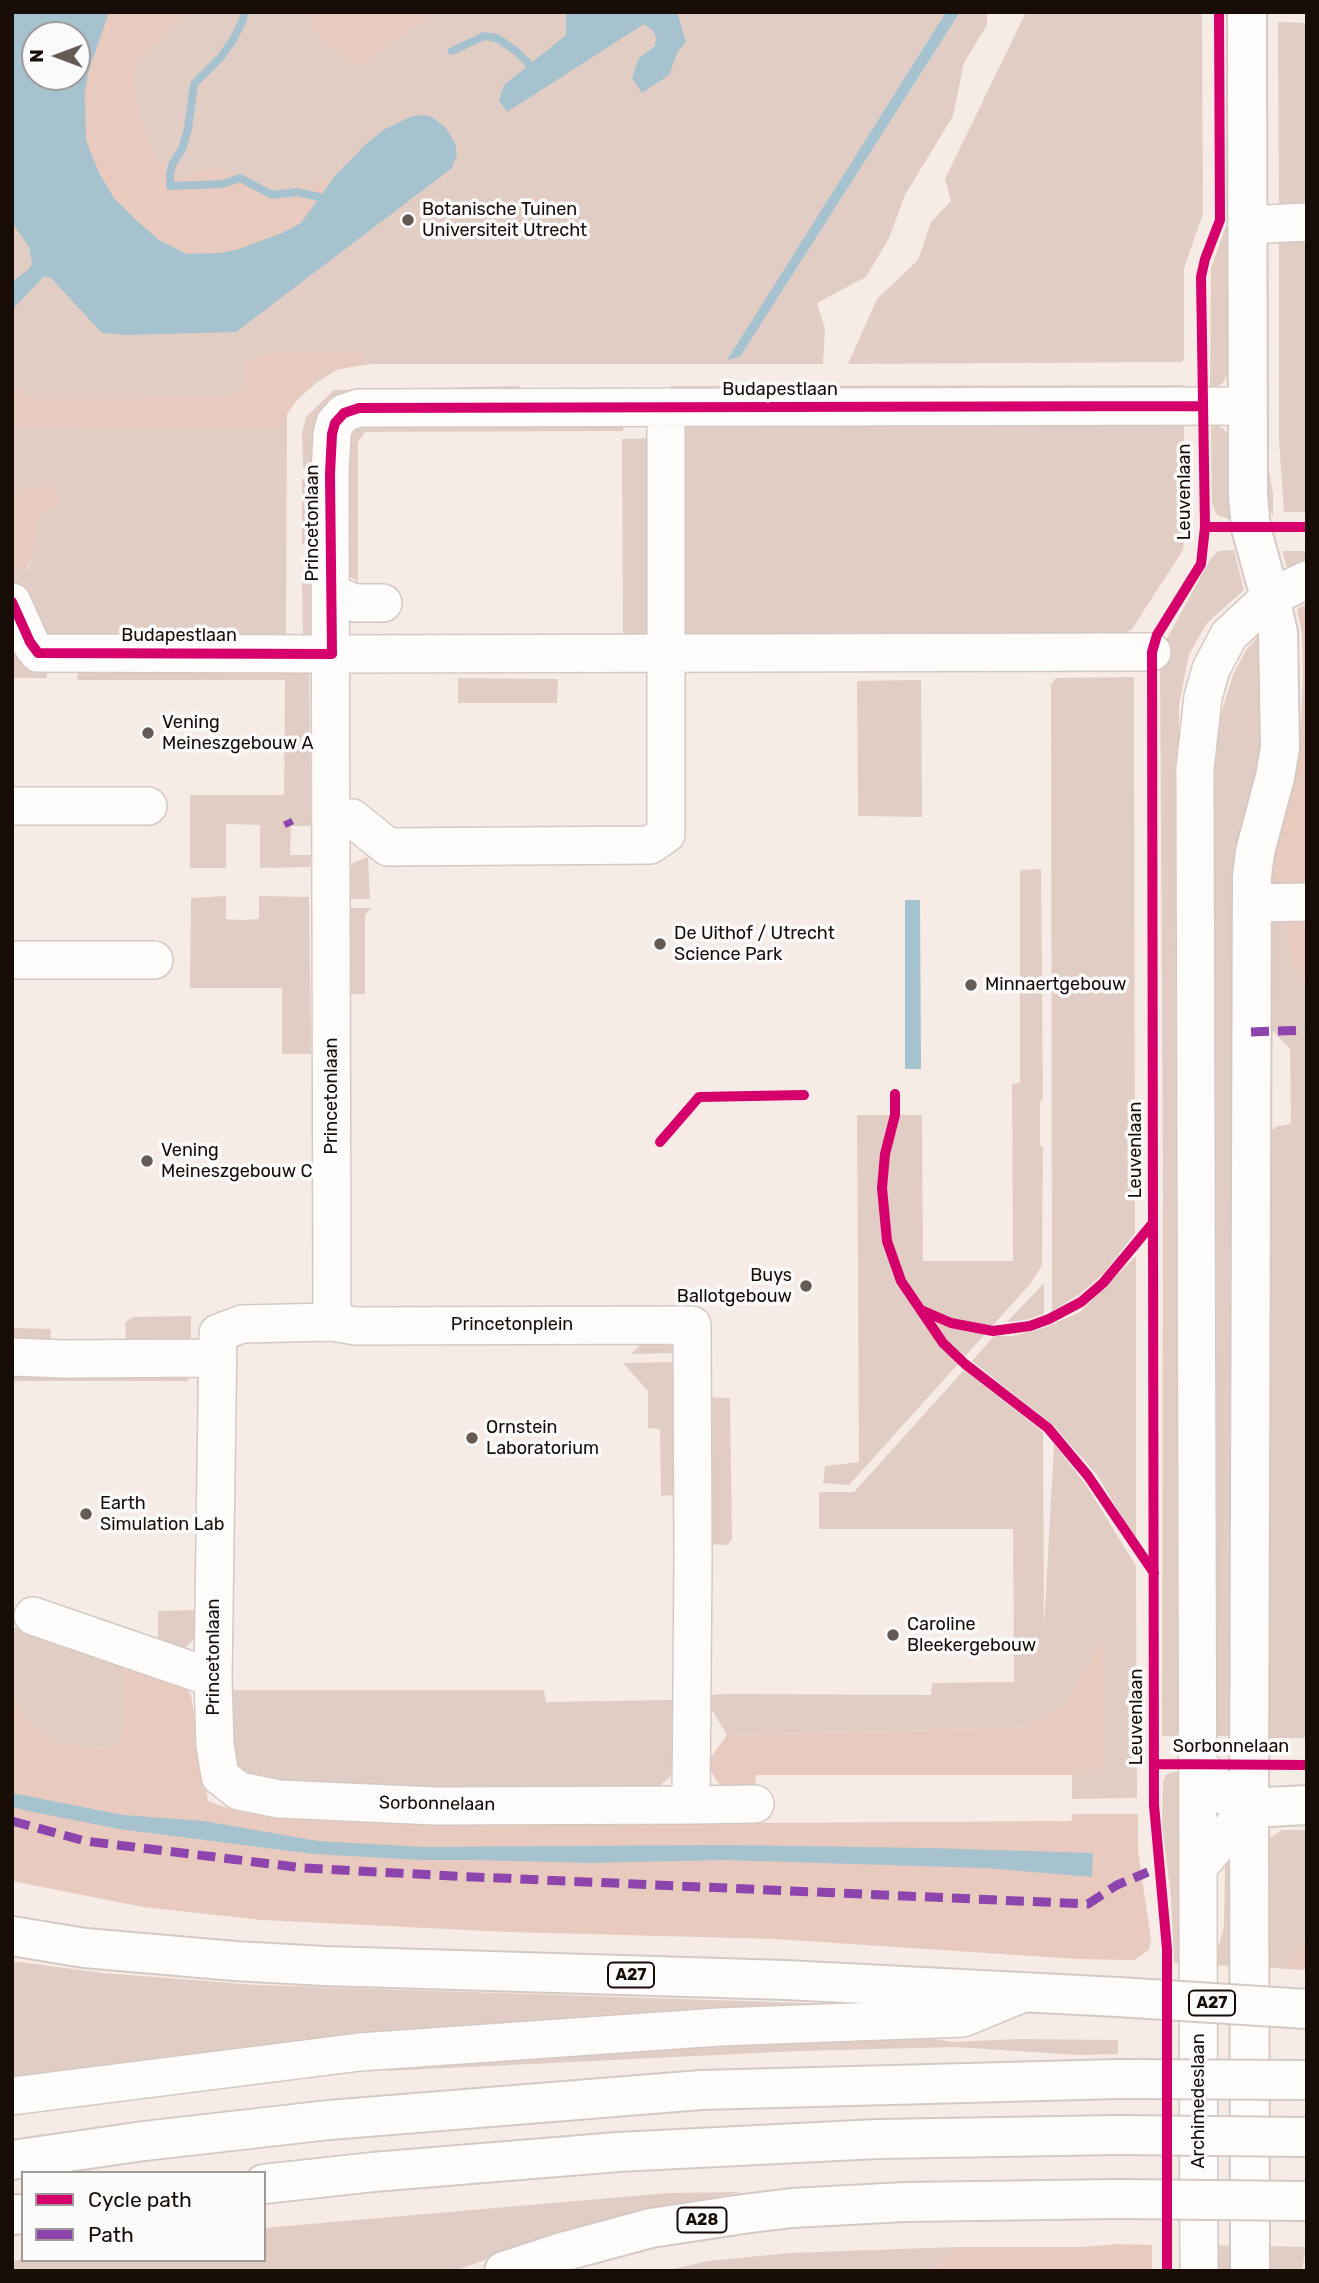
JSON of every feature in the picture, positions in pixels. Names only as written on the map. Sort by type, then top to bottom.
[{"type":"main road","points":[[1247,12],[1247,406],[1251,528],[1278,633],[1280,748],[1255,852],[1251,903],[1250,2271]]},
{"type":"main road","points":[[1249,1808],[1307,1805]]},
{"type":"main road","name":"A27","points":[[12,1936],[110,1951],[261,1963],[758,1979],[1307,2009]]},
{"type":"main road","points":[[12,2160],[144,2141],[329,2120],[688,2091],[1118,2079],[1307,2080]]},
{"type":"main road","points":[[266,2183],[618,2152],[878,2138],[1118,2134],[1307,2137]]},
{"type":"main road","name":"A28","points":[[505,2271],[562,2252],[651,2228],[755,2213],[905,2202],[1118,2199],[1307,2201]]},
{"type":"street","points":[[1247,225],[1307,222]]},
{"type":"street","name":"Budapestlaan","points":[[359,408],[1247,406]]},
{"type":"street","points":[[332,818],[352,818],[388,847],[650,845],[666,834],[666,407]]},
{"type":"street","name":"Princetonlaan","points":[[215,1745],[213,1678],[218,1333],[242,1324],[332,1322],[332,654],[356,595],[332,434],[335,422],[344,412],[359,408]]},
{"type":"street","points":[[1198,1763],[1195,769],[1203,697],[1211,669],[1229,635],[1270,597],[1307,580]]},
{"type":"street","name":"Budapestlaan","points":[[12,602],[30,642],[38,653],[1152,652]]},
{"type":"street","points":[[12,806],[148,806]]},
{"type":"street","points":[[1251,903],[1307,902]]},
{"type":"street","points":[[12,960],[154,960]]},
{"type":"street","name":"Princetonplein","points":[[332,1322],[356,1326],[692,1325],[691,1805]]},
{"type":"street","points":[[12,1357],[217,1358]]},
{"type":"street","points":[[33,1616],[213,1678]]},
{"type":"street","name":"Sorbonnelaan","points":[[215,1745],[220,1776],[239,1791],[279,1799],[436,1806],[755,1804]]},
{"type":"street","name":"Sorbonnelaan","points":[[1198,1763],[1227,1797],[1249,1808]]},
{"type":"street","name":"Archimedeslaan","points":[[1198,1763],[1199,2271]]},
{"type":"street","points":[[1199,1866],[1249,1808]]},
{"type":"street","name":"A27","points":[[12,2096],[360,2052],[719,2027],[963,2018],[1026,1992]]},
{"type":"shaded area","name":"Botanische Tuinen Universiteit Utrecht","points":[[12,12],[946,12],[728,359],[740,357],[960,12],[987,12],[987,25],[964,63],[953,116],[905,195],[889,238],[866,277],[817,303],[825,329],[823,364],[372,364],[338,369],[316,383],[297,400],[287,414],[286,644],[47,665],[47,678],[12,678],[12,569],[27,571],[34,551],[36,518],[20,491],[12,499]]},
{"type":"shaded area","points":[[109,12],[186,12],[158,44],[140,59],[134,70],[133,88],[149,142],[164,169],[171,176],[179,177],[218,167],[271,192],[286,193],[294,186],[334,177],[301,223],[280,234],[236,250],[187,254],[159,240],[137,221],[114,198],[99,173],[86,140],[85,92],[91,91],[91,64]]},
{"type":"shaded area","points":[[309,12],[434,12],[358,68],[322,41],[311,24]]},
{"type":"shaded area","points":[[1026,12],[1202,12],[1203,214],[1184,268],[1184,359],[1182,362],[848,364],[877,299],[918,260],[931,222],[951,201],[945,179]]},
{"type":"shaded area","points":[[1232,15],[1230,369],[1223,383],[1210,391],[1211,268],[1227,223],[1227,18]]},
{"type":"shaded area","points":[[1278,22],[1307,23],[1307,208],[1279,209]]},
{"type":"shaded area","points":[[1307,235],[1307,512],[1284,512],[1279,441],[1279,236]]},
{"type":"shaded area","points":[[1267,245],[1269,470],[1273,517],[1265,496],[1262,250]]},
{"type":"shaded area","points":[[364,352],[364,364],[322,373],[297,400],[276,429],[12,427],[12,386],[35,398],[218,397],[233,395],[243,388],[245,361],[267,354]]},
{"type":"shaded area","points":[[1183,385],[1182,391],[671,394],[671,386]]},
{"type":"shaded area","points":[[519,386],[518,395],[374,392],[318,468],[303,468],[302,433],[306,417],[334,390]]},
{"type":"shaded area","points":[[686,418],[1184,420],[1183,550],[1132,629],[1119,636],[686,639]]},
{"type":"shaded area","points":[[623,423],[623,431],[365,432],[358,442],[358,582],[349,576],[345,568],[347,433],[353,428],[366,425]]},
{"type":"shaded area","points":[[1214,423],[1224,429],[1230,441],[1232,520],[1217,515],[1212,503],[1211,427]]},
{"type":"shaded area","points":[[658,438],[659,640],[623,640],[622,439]]},
{"type":"shaded area","points":[[302,479],[317,479],[318,537],[302,545]]},
{"type":"shaded area","points":[[50,482],[60,502],[36,518],[34,551],[26,571],[12,569],[12,499],[19,491]]},
{"type":"shaded area","points":[[1234,550],[1244,590],[1207,623],[1189,654],[1179,705],[1181,1736],[1162,1736],[1160,651],[1210,560],[1218,551]]},
{"type":"shaded area","points":[[1282,551],[1307,551],[1307,563],[1287,567]]},
{"type":"shaded area","points":[[302,569],[318,577],[318,637],[303,644]]},
{"type":"shaded area","points":[[1307,604],[1307,982],[1295,975],[1287,929],[1268,866],[1295,772],[1301,727],[1303,671],[1302,634],[1297,609]]},
{"type":"shaded area","points":[[1258,637],[1263,723],[1237,1736],[1213,1736],[1213,778],[1219,720],[1233,675],[1246,650]]},
{"type":"shaded area","points":[[309,662],[311,826],[291,826],[290,855],[311,855],[310,867],[260,868],[260,825],[226,824],[226,868],[190,868],[190,795],[284,795],[285,680],[77,680],[78,671]]},
{"type":"shaded area","points":[[1134,677],[1135,1233],[1104,1273],[1080,1294],[1052,1311],[1051,684],[1056,678]]},
{"type":"shaded area","points":[[458,678],[558,679],[557,703],[458,703]]},
{"type":"shaded area","points":[[921,680],[922,817],[858,816],[857,681]]},
{"type":"shaded area","points":[[368,857],[370,899],[350,899],[350,867]]},
{"type":"shaded area","points":[[1268,866],[1287,929],[1295,975],[1307,982],[1307,1738],[1266,1738],[1265,1136],[1277,1126],[1291,1124],[1290,1049],[1265,1023],[1264,922]]},
{"type":"shaded area","points":[[1041,869],[1042,1265],[1031,1283],[849,1485],[823,1483],[825,1466],[859,1462],[857,1115],[922,1115],[923,1261],[1013,1261],[1012,1084],[1020,1083],[1020,870]]},
{"type":"shaded area","points":[[226,896],[226,919],[241,920],[259,919],[259,896],[309,897],[311,1054],[282,1054],[282,988],[190,988],[191,898]]},
{"type":"shaded area","points":[[351,908],[371,908],[365,915],[365,994],[351,994]]},
{"type":"shaded area","points":[[1136,1256],[1136,1540],[1097,1475],[1053,1425],[972,1361],[994,1336],[1013,1336],[1044,1328],[1080,1312]]},
{"type":"shaded area","points":[[1044,1283],[1044,1314],[1007,1322]]},
{"type":"shaded area","points":[[191,1316],[191,1341],[127,1349],[125,1323],[133,1317]]},
{"type":"shaded area","points":[[12,1328],[51,1329],[50,1342],[12,1349]]},
{"type":"shaded area","points":[[648,1337],[667,1342],[678,1353],[631,1354]]},
{"type":"shaded area","points":[[678,1362],[679,1486],[674,1495],[661,1496],[660,1429],[648,1428],[648,1391],[623,1363]]},
{"type":"shaded area","points":[[964,1370],[1043,1432],[1044,1628],[1054,1444],[1086,1485],[1136,1566],[1137,1798],[1072,1799],[1072,1775],[1103,1769],[1102,1641],[1066,1703],[1030,1726],[727,1735],[704,1697],[728,1694],[931,1695],[932,1683],[1014,1682],[1013,1529],[819,1529],[819,1492],[854,1492]]},
{"type":"shaded area","points":[[12,1371],[188,1372],[188,1381],[12,1381]]},
{"type":"shaded area","points":[[704,1397],[730,1398],[732,1539],[727,1545],[704,1544]]},
{"type":"shaded area","points":[[201,1610],[198,1631],[187,1646],[180,1650],[158,1640],[158,1611]]},
{"type":"shaded area","points":[[12,1627],[125,1663],[120,1743],[113,1747],[88,1748],[55,1742],[38,1731],[23,1713],[12,1691]]},
{"type":"shaded area","points":[[1103,1639],[1103,1769],[1072,1775],[756,1775],[755,1792],[721,1787],[706,1764],[727,1735],[1030,1726],[1066,1703]]},
{"type":"shaded area","points":[[125,1663],[186,1687],[191,1696],[208,1801],[233,1810],[327,1821],[440,1825],[1071,1821],[1073,1814],[1138,1814],[1138,1851],[1151,1940],[1149,1950],[1134,1960],[1077,1959],[775,1939],[509,1932],[262,1920],[143,1907],[12,1881],[12,1691],[23,1713],[38,1731],[55,1742],[88,1748],[113,1747],[120,1743],[123,1728]]},
{"type":"shaded area","points":[[228,1690],[544,1690],[546,1702],[671,1700],[676,1702],[675,1772],[656,1789],[641,1793],[278,1783],[234,1771]]},
{"type":"shaded area","points":[[1182,1772],[1183,1963],[1174,1963],[1171,1897],[1162,1825],[1163,1782],[1166,1775]]},
{"type":"shaded area","points":[[1282,1830],[1307,1830],[1307,1940],[1299,1946],[1286,1969],[1261,1967],[1265,1841]]},
{"type":"shaded area","points":[[1234,1842],[1237,1966],[1214,1965],[1213,1957],[1224,1926],[1225,1863]]},
{"type":"shaded area","points":[[1307,1940],[1307,1970],[1286,1969],[1299,1946]]},
{"type":"shaded area","points":[[12,1961],[103,1973],[256,1985],[893,2006],[12,2085]]},
{"type":"shaded area","points":[[887,2031],[953,2042],[1018,2039],[1118,2040],[1118,2054],[1079,2055],[955,2047],[799,2051],[386,2071],[386,2061]]},
{"type":"shaded area","points":[[741,2192],[657,2210],[514,2249],[455,2271],[12,2271],[12,2261],[21,2259],[21,2262],[266,2262],[266,2228],[668,2193]]},
{"type":"shaded area","points":[[1152,2245],[1152,2271],[931,2271],[955,2247],[1084,2247]]},
{"type":"shaded area","points":[[1215,2245],[1238,2246],[1237,2271],[1215,2271]]},
{"type":"shaded area","points":[[1262,2246],[1306,2247],[1302,2271],[1261,2271]]},
{"type":"shaded area","points":[[955,2247],[931,2271],[664,2271],[708,2261],[789,2253]]},
{"type":"water","points":[[12,12],[109,12],[91,64],[91,21],[21,21],[21,91],[85,91],[86,140],[99,173],[114,198],[159,240],[187,254],[236,250],[280,234],[301,223],[334,177],[366,144],[385,129],[410,117],[432,117],[446,128],[455,143],[457,155],[452,168],[236,332],[125,335],[102,333],[51,278],[44,276],[12,310],[12,282],[30,268],[32,263],[29,247],[12,222]]},
{"type":"water","points":[[566,12],[677,12],[686,42],[678,51],[669,75],[642,93],[632,78],[639,58],[655,46],[656,38],[654,32],[644,24],[507,112],[499,100],[504,85],[566,35]]},
{"type":"water","points":[[946,12],[960,12],[740,357],[727,360]]},
{"type":"water","points":[[905,900],[920,900],[921,1069],[905,1069]]},
{"type":"water","points":[[12,1793],[123,1815],[204,1821],[318,1841],[425,1847],[724,1845],[1093,1853],[1092,1877],[985,1868],[724,1860],[590,1863],[421,1860],[313,1854],[119,1829],[28,1811],[12,1807]]},
{"type":"waterway","points":[[244,12],[233,40],[220,58],[194,84],[188,129],[182,149],[173,163],[170,186],[223,184],[240,178],[272,195],[297,192],[319,197]]},
{"type":"waterway","points":[[452,51],[484,36],[497,38],[530,65]]},
{"type":"marked path","points":[[287,820],[290,826]]},
{"type":"marked path","points":[[1251,1032],[1307,1030]]},
{"type":"marked path","points":[[12,1821],[85,1841],[304,1868],[452,1876],[1088,1904],[1117,1885],[1148,1872]]},
{"type":"cycle path","name":"Leuvenlaan","points":[[1167,2271],[1167,1949],[1154,1805],[1152,652],[1157,635],[1201,564],[1205,527],[1201,277],[1220,220],[1219,12]]},
{"type":"cycle path","points":[[12,602],[30,642],[38,653],[332,654],[332,434],[335,423],[344,413],[359,408],[1202,406]]},
{"type":"cycle path","name":"Leuvenlaan","points":[[1205,527],[1307,527]]},
{"type":"cycle path","points":[[895,1094],[895,1115],[885,1154],[882,1188],[887,1241],[901,1281],[943,1343],[965,1364],[1048,1428],[1088,1476],[1154,1573]]},
{"type":"cycle path","points":[[660,1142],[699,1097],[804,1095]]},
{"type":"cycle path","points":[[921,1310],[951,1323],[993,1331],[1030,1326],[1049,1319],[1081,1302],[1103,1283],[1153,1223]]},
{"type":"cycle path","name":"Leuvenlaan","points":[[1155,1764],[1307,1765]]},
{"type":"place","name":"Botanische Tuinen Universiteit Utrecht","points":[[408,220]]},
{"type":"place","name":"Vening Meineszgebouw A","points":[[148,733]]},
{"type":"place","name":"De Uithof / Utrecht Science Park","points":[[660,944]]},
{"type":"place","name":"Minnaertgebouw","points":[[971,985]]},
{"type":"place","name":"Vening Meineszgebouw C","points":[[147,1161]]},
{"type":"place","name":"Buys Ballotgebouw","points":[[806,1286]]},
{"type":"place","name":"Ornstein Laboratorium","points":[[472,1438]]},
{"type":"place","name":"Earth Simulation Lab","points":[[86,1514]]},
{"type":"place","name":"Caroline Bleekergebouw","points":[[893,1635]]}]
